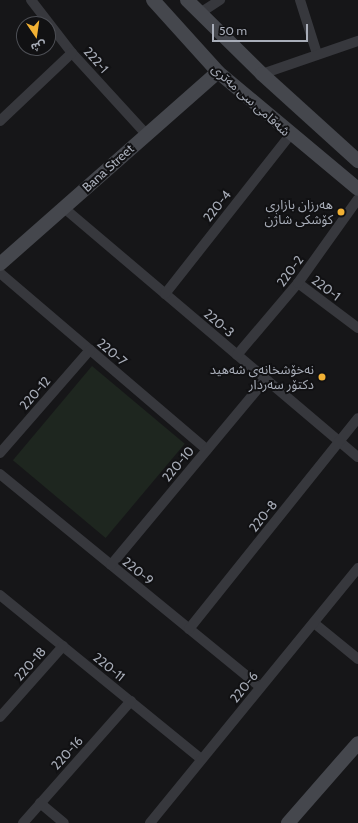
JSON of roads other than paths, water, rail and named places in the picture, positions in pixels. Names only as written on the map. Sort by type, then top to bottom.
[{"type":"main road","name":"شەقامی سی مەتری","points":[[187,0],[262,74],[358,162]]},
{"type":"main road","name":"شەقامی سی مەتری","points":[[158,2],[218,72],[290,135],[355,182]]},
{"type":"main road","name":"Bana Street","points":[[0,264],[218,72]]},
{"type":"main road","points":[[288,823],[358,743]]},
{"type":"street","name":"222-1","points":[[31,0],[72,53],[146,134]]},
{"type":"street","points":[[200,13],[220,0]]},
{"type":"street","points":[[300,0],[317,54]]},
{"type":"street","points":[[262,74],[358,41]]},
{"type":"street","points":[[0,121],[72,53]]},
{"type":"street","name":"220-4","points":[[165,294],[290,135]]},
{"type":"street","name":"220-2","points":[[237,355],[298,283],[358,199]]},
{"type":"street","name":"220-3","points":[[64,208],[358,457]]},
{"type":"street","name":"220-7","points":[[0,273],[207,450]]},
{"type":"street","name":"220-1","points":[[298,283],[358,328]]},
{"type":"street","name":"220-12","points":[[0,453],[90,350]]},
{"type":"street","name":"220-10","points":[[110,565],[266,379]]},
{"type":"street","name":"220-8","points":[[189,629],[358,418]]},
{"type":"street","name":"220-9","points":[[0,474],[260,687]]},
{"type":"street","name":"220-6","points":[[150,823],[358,568]]},
{"type":"street","name":"220-11","points":[[0,595],[201,759]]},
{"type":"street","points":[[314,623],[358,659]]},
{"type":"street","name":"220-18","points":[[0,717],[63,646]]},
{"type":"street","name":"220-16","points":[[23,823],[131,702]]},
{"type":"street","points":[[40,803],[64,823]]},
{"type":"place","name":"ھەرزان بازاڕی كۆشكی شاژن","points":[[341,212]]},
{"type":"place","name":"نەخۆشخانەی شەهید دکتۆر سەردار","points":[[322,377]]}]
